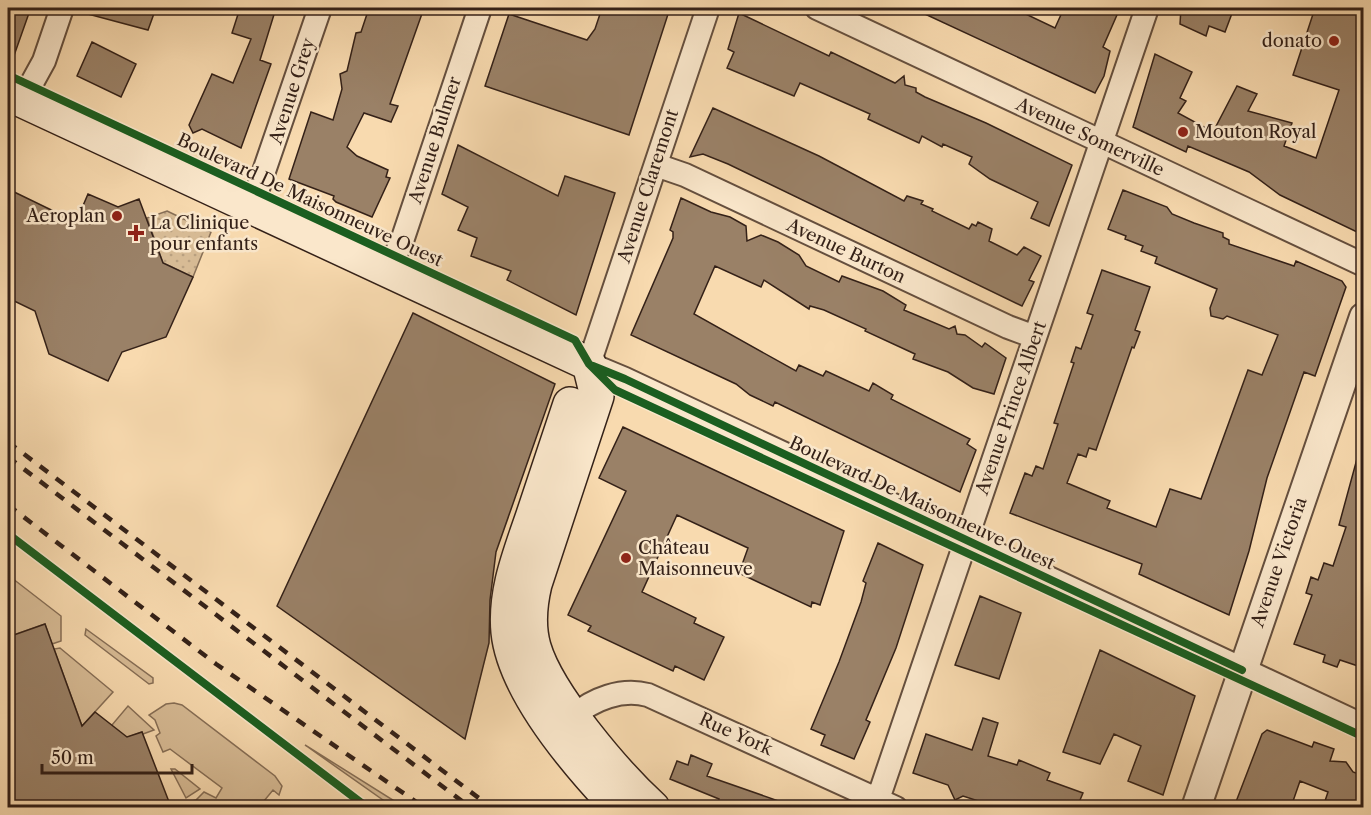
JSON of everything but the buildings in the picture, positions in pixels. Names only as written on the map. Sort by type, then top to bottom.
[{"type":"main road","name":"Boulevard De Maisonneuve Ouest","points":[[15,97],[251,209],[589,364]]},
{"type":"main road","points":[[589,364],[597,396],[539,570],[530,618],[534,647],[545,675],[573,716],[612,764],[653,807]]},
{"type":"main road","points":[[589,364],[576,386],[515,566],[508,607],[508,633],[517,671],[534,702],[588,772],[619,807]]},
{"type":"street","points":[[15,97],[44,61],[62,8]]},
{"type":"street","name":"Avenue Grey","points":[[251,209],[320,8]]},
{"type":"street","name":"Avenue Bulmer","points":[[388,272],[403,238],[480,8]]},
{"type":"street","name":"Avenue Claremont","points":[[589,364],[708,8]]},
{"type":"street","name":"Avenue Somerville","points":[[817,8],[1364,265]]},
{"type":"street","name":"Avenue Prince Albert","points":[[883,805],[967,539],[1147,8]]},
{"type":"street","name":"Avenue Burton","points":[[656,165],[685,175],[1008,327],[1035,337]]},
{"type":"street","name":"Avenue Victoria","points":[[1196,807],[1364,317]]},
{"type":"street","name":"Boulevard De Maisonneuve Ouest","points":[[589,364],[626,379],[1364,726]]},
{"type":"street","name":"Rue York","points":[[573,716],[594,701],[626,693],[648,695],[883,805]]},
{"type":"shaded area","points":[[167,211],[211,232],[193,277],[163,263],[147,218]]},
{"type":"shaded area","points":[[8,575],[61,616],[61,641],[52,644],[45,624],[8,637]]},
{"type":"shaded area","points":[[86,629],[153,678],[153,683],[149,684],[85,635]]},
{"type":"shaded area","points":[[60,648],[113,692],[82,726],[54,649]]},
{"type":"shaded area","points":[[166,704],[182,705],[275,776],[282,786],[279,795],[273,790],[259,807],[191,807],[188,802],[196,800],[204,792],[216,798],[222,788],[170,749],[163,752],[156,736],[160,733],[155,720],[149,715]]},
{"type":"shaded area","points":[[128,706],[154,730],[143,734],[142,732],[90,751]]},
{"type":"shaded area","points":[[305,745],[404,807],[393,807]]},
{"type":"shaded area","points":[[171,769],[175,769],[200,789],[186,798]]},
{"type":"railway","points":[[8,442],[492,808]]},
{"type":"railway","points":[[8,457],[471,808]]},
{"type":"railway","points":[[8,505],[216,664],[425,808]]},
{"type":"cycle path","points":[[8,75],[575,340],[589,364],[615,390],[1364,737]]},
{"type":"cycle path","points":[[593,366],[625,379],[1242,670]]},
{"type":"cycle path","points":[[8,534],[368,808]]},
{"type":"place","name":"donato","points":[[1334,41]]},
{"type":"place","name":"Mouton Royal","points":[[1183,132]]},
{"type":"place","name":"Aeroplan","points":[[117,216]]},
{"type":"place","name":"La Clinique pour enfants","points":[[136,233]]},
{"type":"place","name":"Château Maisonneuve","points":[[626,558]]}]
